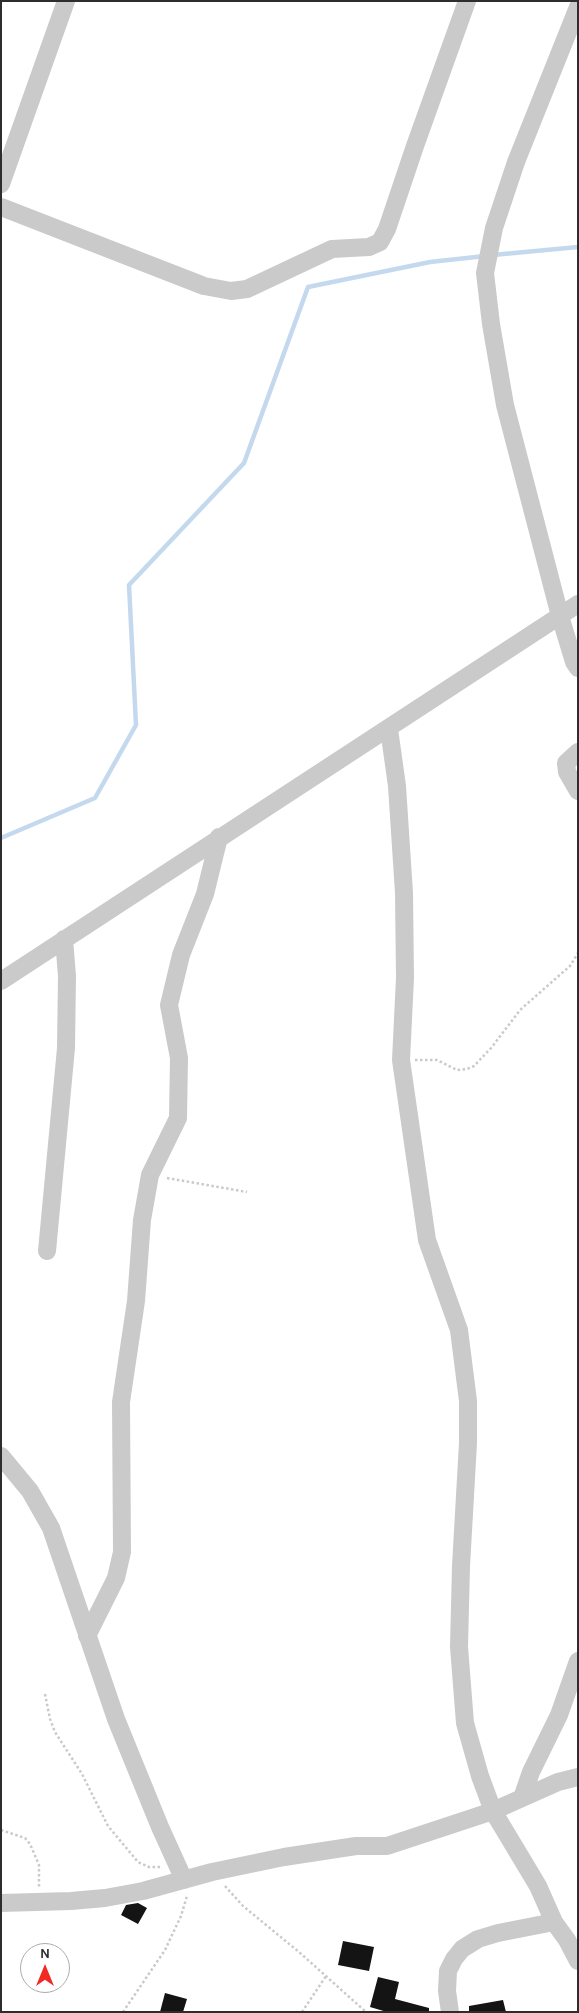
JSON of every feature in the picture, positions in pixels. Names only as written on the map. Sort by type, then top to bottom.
[{"type":"street","points":[[1,184],[66,1]]},
{"type":"street","points":[[1,207],[204,286],[231,291],[247,289],[332,249],[369,247],[380,242],[387,229],[467,1]]},
{"type":"street","points":[[577,664],[560,616],[505,405],[491,324],[485,274],[494,228],[516,162],[578,8]]},
{"type":"street","points":[[1,981],[578,604]]},
{"type":"street","points":[[389,728],[397,786],[404,893],[405,978],[401,1060],[427,1240],[459,1330],[468,1402],[468,1443],[459,1607],[461,1685],[465,1723],[493,1810],[538,1886],[554,1922],[567,1940],[578,1961]]},
{"type":"street","points":[[578,752],[566,763],[567,772],[578,791]]},
{"type":"street","points":[[87,1636],[116,1578],[122,1552],[121,1402],[136,1301],[142,1220],[150,1175],[178,1118],[178,1058],[169,1004],[181,954],[205,894],[219,837]]},
{"type":"street","points":[[47,1251],[66,1039],[67,976],[64,939]]},
{"type":"street","points":[[1,1456],[30,1491],[50,1528],[134,1764],[185,1874]]},
{"type":"street","points":[[522,1798],[559,1715],[578,1661]]},
{"type":"street","points":[[1,1903],[104,1898],[143,1891],[185,1874],[212,1872],[284,1857],[356,1846],[387,1846],[493,1810],[558,1782],[578,1777]]},
{"type":"street","points":[[450,2012],[447,1990],[448,1971],[462,1949],[478,1939],[498,1933],[554,1922]]},
{"type":"path","points":[[401,1060],[437,1060],[457,1070],[474,1066],[492,1048],[520,1010],[563,974],[578,953]]},
{"type":"path","points":[[150,1175],[248,1192]]},
{"type":"path","points":[[45,1694],[50,1720],[55,1732],[82,1774],[108,1826],[138,1862],[143,1865],[185,1874],[182,1916],[165,1950],[123,2012]]},
{"type":"path","points":[[1,1830],[25,1838],[34,1851],[40,1873],[38,1902]]},
{"type":"path","points":[[212,1872],[243,1906],[366,2012]]},
{"type":"path","points":[[302,2012],[326,1976]]},
{"type":"building","points":[[138,1903],[147,1908],[138,1924],[121,1915],[126,1905]]},
{"type":"building","points":[[343,1941],[374,1947],[369,1971],[338,1965]]},
{"type":"building","points":[[378,1977],[399,1982],[395,1999],[429,2008],[429,2012],[387,2012],[370,2007]]},
{"type":"building","points":[[165,1993],[187,1999],[183,2012],[160,2012]]},
{"type":"building","points":[[503,2000],[506,2012],[469,2012],[469,2006]]},
{"type":"waterway","points":[[493,255],[578,247]]},
{"type":"waterway","points":[[1,838],[95,798],[136,725],[129,585],[244,463],[308,287],[430,262],[485,256]]}]
